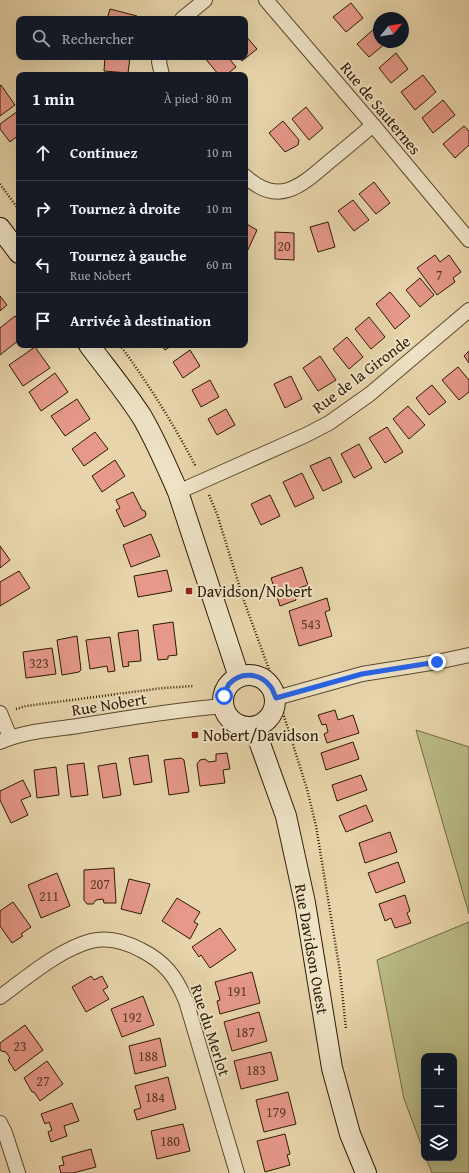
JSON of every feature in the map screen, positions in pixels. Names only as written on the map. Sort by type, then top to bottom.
[{"type":"street","points":[[186,16],[205,0]]},
{"type":"street","name":"Rue de Sauternes","points":[[266,0],[469,240]]},
{"type":"street","points":[[159,60],[161,72]]},
{"type":"street","points":[[248,179],[253,184],[265,190],[279,192],[293,189],[308,180],[373,125]]},
{"type":"street","points":[[0,228],[16,249]]},
{"type":"street","name":"Rue de la Gironde","points":[[178,492],[306,435],[334,419],[370,394],[469,310]]},
{"type":"street","points":[[91,348],[141,416],[155,440],[178,492],[239,677]]},
{"type":"street","points":[[277,696],[362,674],[437,662],[469,655]]},
{"type":"street","points":[[251,675],[263,678],[277,696],[273,712],[265,722],[254,727],[241,726],[230,719],[224,706],[224,696],[229,685],[239,677],[251,675]]},
{"type":"street","name":"Rue Nobert","points":[[5,739],[190,708],[224,706]]},
{"type":"street","points":[[5,739],[7,712]]},
{"type":"street","name":"Rue Davidson Ouest","points":[[254,727],[286,816],[306,903],[332,1068],[350,1134],[366,1173]]},
{"type":"street","name":"Rue du Merlot","points":[[0,997],[54,958],[73,948],[92,941],[111,940],[131,945],[150,955],[166,967],[178,982],[186,1001],[236,1173]]},
{"type":"street","points":[[0,1123],[5,1133],[18,1173]]},
{"type":"path","points":[[0,184],[16,206]]},
{"type":"path","points":[[122,348],[155,394],[178,433],[203,482],[217,514],[244,601],[307,789],[316,826],[339,964],[347,1030]]},
{"type":"path","points":[[7,712],[26,706],[163,688],[194,686]]},
{"type":"green space","points":[[416,730],[469,747],[469,914]]},
{"type":"green space","points":[[469,922],[469,1173],[432,1173],[427,1161],[457,1161],[457,1053],[421,1053],[421,1144],[404,1099],[377,960]]},
{"type":"building","points":[[351,3],[363,18],[346,32],[333,17]]},
{"type":"building","points":[[110,9],[137,16],[108,16]]},
{"type":"building","points":[[373,30],[373,48],[380,48],[369,57],[357,44]]},
{"type":"building","points":[[248,38],[257,49],[248,56]]},
{"type":"building","points":[[396,53],[408,69],[391,83],[379,68]]},
{"type":"building","points":[[105,60],[130,60],[128,72],[104,71]]},
{"type":"building","points":[[206,60],[230,60],[236,67],[230,72],[216,72]]},
{"type":"building","points":[[423,75],[436,92],[415,110],[401,92]]},
{"type":"building","points":[[1,85],[15,105],[0,116],[0,86]]},
{"type":"building","points":[[443,100],[455,115],[433,133],[422,118]]},
{"type":"building","points":[[306,107],[323,128],[309,140],[292,119]]},
{"type":"building","points":[[16,112],[16,137],[10,142],[0,129],[0,124]]},
{"type":"building","points":[[283,121],[299,140],[298,145],[285,152],[269,133]]},
{"type":"building","points":[[464,126],[469,131],[469,145],[455,158],[443,144]]},
{"type":"building","points":[[374,182],[390,203],[376,214],[359,194]]},
{"type":"building","points":[[353,200],[369,220],[354,231],[338,211]]},
{"type":"building","points":[[328,222],[335,247],[318,252],[310,227]]},
{"type":"building","points":[[248,225],[257,230],[248,250]]},
{"type":"building","points":[[275,232],[294,233],[294,260],[275,259]]},
{"type":"building","points":[[435,255],[440,262],[449,255],[461,272],[453,278],[455,282],[437,295],[417,268]]},
{"type":"building","points":[[420,278],[434,295],[420,307],[406,290]]},
{"type":"building","points":[[390,292],[410,316],[395,329],[376,304]]},
{"type":"building","points":[[0,296],[7,305],[0,311]]},
{"type":"building","points":[[15,316],[16,317],[16,342],[0,355],[0,328]]},
{"type":"building","points":[[369,317],[385,337],[371,349],[355,329]]},
{"type":"building","points":[[347,337],[363,357],[349,369],[333,349]]},
{"type":"building","points":[[36,348],[50,368],[23,386],[9,365]]},
{"type":"building","points":[[190,350],[200,366],[183,378],[173,362]]},
{"type":"building","points":[[469,351],[469,363],[464,356]]},
{"type":"building","points":[[320,356],[336,380],[318,391],[303,368]]},
{"type":"building","points":[[458,367],[469,380],[469,392],[459,400],[442,380]]},
{"type":"building","points":[[55,373],[68,392],[41,411],[29,392]]},
{"type":"building","points":[[291,376],[302,399],[285,408],[274,384]]},
{"type":"building","points":[[210,380],[219,397],[201,407],[192,390]]},
{"type":"building","points":[[432,385],[446,402],[429,415],[416,398]]},
{"type":"building","points":[[77,399],[90,419],[65,436],[51,416]]},
{"type":"building","points":[[408,406],[425,425],[409,439],[393,419]]},
{"type":"building","points":[[226,409],[235,425],[217,435],[208,419]]},
{"type":"building","points":[[387,427],[403,452],[385,463],[369,438]]},
{"type":"building","points":[[95,432],[108,449],[84,466],[72,449]]},
{"type":"building","points":[[359,444],[372,468],[354,478],[341,454]]},
{"type":"building","points":[[330,457],[342,482],[323,491],[310,466]]},
{"type":"building","points":[[115,460],[125,476],[102,492],[92,476]]},
{"type":"building","points":[[302,473],[314,498],[295,507],[283,482]]},
{"type":"building","points":[[133,492],[142,510],[145,511],[146,514],[145,517],[124,527],[116,510],[120,508],[116,500]]},
{"type":"building","points":[[270,495],[280,516],[261,525],[251,504]]},
{"type":"building","points":[[151,534],[160,556],[131,567],[123,545]]},
{"type":"building","points":[[0,546],[10,560],[0,568]]},
{"type":"building","points":[[302,567],[308,585],[293,590],[296,600],[280,606],[271,578]]},
{"type":"building","points":[[167,570],[172,591],[138,597],[134,576]]},
{"type":"building","points":[[19,571],[30,588],[0,606],[0,582]]},
{"type":"building","points":[[327,598],[330,610],[325,612],[332,636],[299,646],[289,611]]},
{"type":"building","points":[[173,622],[177,655],[168,656],[168,659],[158,660],[153,625]]},
{"type":"building","points":[[138,630],[141,661],[128,662],[129,666],[123,667],[118,633]]},
{"type":"building","points":[[77,636],[81,670],[79,672],[62,675],[57,640]]},
{"type":"building","points":[[110,637],[115,671],[108,672],[107,666],[90,669],[86,640]]},
{"type":"building","points":[[52,648],[56,674],[26,678],[23,652]]},
{"type":"building","points":[[335,710],[338,720],[353,715],[359,733],[327,743],[324,734],[328,732],[326,724],[322,725],[318,715]]},
{"type":"building","points":[[353,742],[359,759],[326,770],[321,753]]},
{"type":"building","points":[[227,753],[230,769],[223,770],[225,783],[200,786],[197,764],[200,760],[205,759],[209,762],[216,761],[216,754]]},
{"type":"building","points":[[148,755],[152,782],[134,785],[129,758]]},
{"type":"building","points":[[181,758],[184,760],[189,792],[169,795],[164,760]]},
{"type":"building","points":[[84,763],[88,795],[71,797],[67,765]]},
{"type":"building","points":[[116,763],[121,795],[103,798],[98,766]]},
{"type":"building","points":[[56,767],[59,795],[37,798],[34,770]]},
{"type":"building","points":[[361,775],[367,790],[337,801],[332,785]]},
{"type":"building","points":[[23,780],[31,796],[21,800],[28,815],[11,823],[0,800],[0,791]]},
{"type":"building","points":[[366,805],[373,821],[346,832],[339,816]]},
{"type":"building","points":[[390,832],[397,852],[365,863],[359,843]]},
{"type":"building","points":[[398,862],[405,882],[376,893],[368,873]]},
{"type":"building","points":[[114,868],[116,903],[104,903],[103,899],[96,900],[93,904],[87,904],[84,900],[84,870]]},
{"type":"building","points":[[57,873],[70,906],[41,918],[28,885]]},
{"type":"building","points":[[129,879],[150,884],[141,914],[121,909]]},
{"type":"building","points":[[405,895],[410,911],[407,913],[411,923],[395,928],[391,918],[385,921],[379,904]]},
{"type":"building","points":[[177,898],[200,912],[194,922],[198,924],[190,939],[162,921]]},
{"type":"building","points":[[13,902],[31,927],[21,934],[23,936],[12,943],[0,926],[0,911]]},
{"type":"building","points":[[220,928],[236,950],[210,968],[201,955],[199,957],[192,947]]},
{"type":"building","points":[[252,972],[260,1003],[220,1014],[217,1001],[220,1000],[215,982]]},
{"type":"building","points":[[91,976],[94,980],[102,976],[108,987],[103,990],[109,999],[86,1012],[72,987]]},
{"type":"building","points":[[143,996],[154,1025],[122,1037],[111,1009]]},
{"type":"building","points":[[259,1012],[267,1041],[232,1051],[224,1022]]},
{"type":"building","points":[[25,1025],[43,1050],[15,1071],[8,1060],[10,1058],[6,1052],[1,1051],[0,1043]]},
{"type":"building","points":[[160,1038],[166,1066],[135,1074],[129,1046]]},
{"type":"building","points":[[271,1052],[278,1080],[241,1089],[234,1061]]},
{"type":"building","points":[[47,1061],[63,1084],[40,1101],[34,1092],[32,1092],[24,1078]]},
{"type":"building","points":[[168,1077],[176,1109],[137,1120],[134,1110],[141,1108],[135,1086]]},
{"type":"building","points":[[288,1092],[296,1124],[264,1132],[256,1100]]},
{"type":"building","points":[[72,1103],[79,1121],[64,1126],[67,1136],[51,1142],[48,1132],[52,1130],[49,1122],[45,1124],[41,1114]]},
{"type":"building","points":[[183,1124],[190,1151],[157,1159],[151,1131]]},
{"type":"building","points":[[285,1134],[290,1154],[287,1155],[290,1165],[265,1172],[257,1141]]},
{"type":"building","points":[[91,1149],[96,1167],[73,1173],[61,1173],[59,1166],[64,1165],[62,1157]]},
{"type":"place","name":"Davidson/Nobert","points":[[189,591]]},
{"type":"place","name":"Nobert/Davidson","points":[[195,735]]},
{"type":"route","points":[[224,696],[229,685],[239,677],[251,675],[263,678],[272,688],[276,698],[279,698],[362,674],[437,662]]}]
